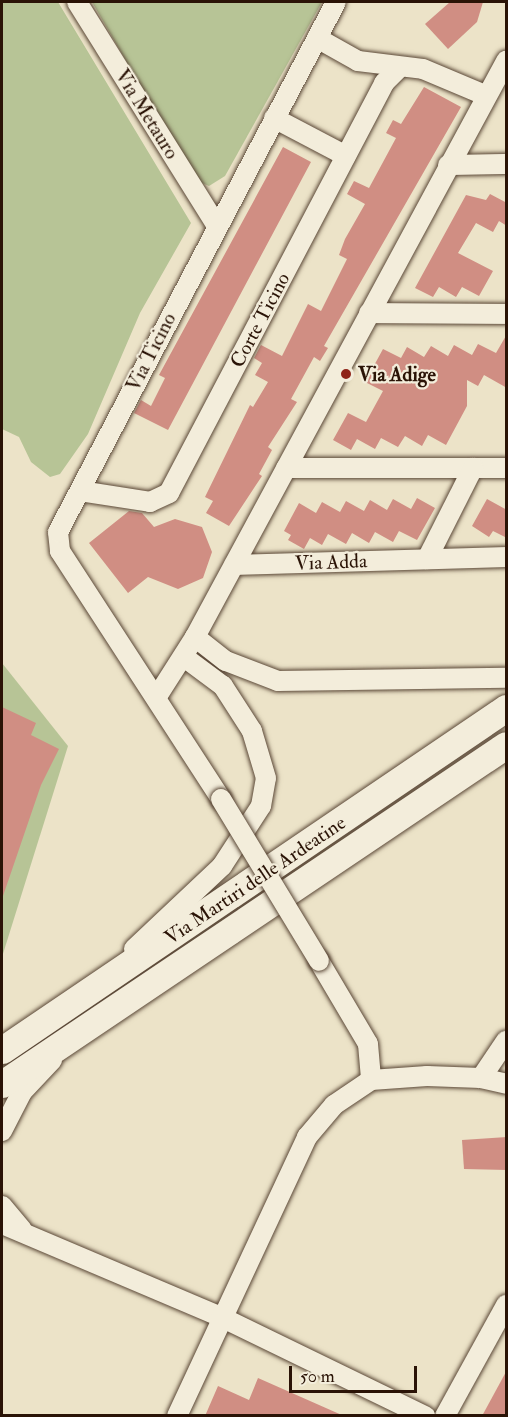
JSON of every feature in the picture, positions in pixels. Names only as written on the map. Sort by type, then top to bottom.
[{"type":"street","name":"Via Metauro","points":[[77,2],[217,226]]},
{"type":"street","name":"Via Ticino","points":[[336,2],[58,532],[60,551],[158,695],[368,1044],[371,1080]]},
{"type":"street","points":[[316,38],[358,61],[399,68],[423,69],[485,95]]},
{"type":"street","points":[[158,695],[184,657],[485,95],[507,61]]},
{"type":"street","name":"Corte Ticino","points":[[80,491],[150,502],[170,493],[384,83],[399,68]]},
{"type":"street","points":[[274,118],[346,156]]},
{"type":"street","points":[[448,165],[507,164]]},
{"type":"street","points":[[369,313],[507,314]]},
{"type":"street","points":[[286,468],[507,468]]},
{"type":"street","points":[[427,559],[473,468]]},
{"type":"street","name":"Via Adda","points":[[234,565],[507,557]]},
{"type":"street","points":[[195,637],[226,661],[278,681],[507,678]]},
{"type":"street","points":[[45,1021],[139,945],[222,866],[261,806],[266,778],[252,731],[224,686],[184,657]]},
{"type":"street","name":"Via Martiri delle Ardeatine","points":[[2,1050],[507,708]]},
{"type":"street","name":"Via Martiri delle Ardeatine","points":[[12,1088],[68,1040],[507,745]]},
{"type":"street","points":[[481,1078],[507,1041]]},
{"type":"street","points":[[177,1416],[221,1317],[307,1137],[334,1105],[371,1080],[481,1078],[507,1084]]},
{"type":"street","points":[[2,1107],[12,1088]]},
{"type":"street","points":[[2,1131],[12,1088]]},
{"type":"street","points":[[2,1206],[24,1232]]},
{"type":"street","points":[[2,1224],[221,1317],[425,1416]]},
{"type":"street","points":[[2,1240],[24,1232]]},
{"type":"street","points":[[445,1416],[507,1305]]},
{"type":"green space","points":[[2,2],[58,2],[191,223],[140,313],[88,434],[60,474],[50,477],[31,462],[19,437],[2,429]]},
{"type":"green space","points":[[92,2],[322,2],[225,176],[209,186],[195,180]]},
{"type":"green space","points":[[2,663],[68,746],[2,957]]},
{"type":"building","points":[[450,2],[483,2],[477,22],[448,49],[425,24]]},
{"type":"building","points":[[424,87],[461,107],[324,346],[328,348],[320,361],[314,357],[291,399],[297,402],[268,447],[272,450],[259,474],[262,476],[229,526],[206,513],[213,501],[205,497],[250,405],[253,407],[268,382],[255,375],[262,363],[254,358],[261,345],[282,356],[308,304],[321,311],[347,259],[339,255],[345,239],[365,204],[347,194],[354,181],[369,188],[396,138],[386,133],[393,120],[401,124]]},
{"type":"building","points":[[283,147],[311,162],[168,430],[134,413],[141,400],[151,406],[165,378],[159,375]]},
{"type":"building","points":[[490,194],[507,203],[507,226],[499,221],[493,232],[476,223],[458,253],[493,271],[479,296],[462,287],[456,297],[439,287],[433,297],[415,288],[466,195],[486,200]]},
{"type":"building","points":[[507,334],[507,388],[484,375],[478,386],[467,380],[467,406],[446,445],[428,435],[422,446],[405,436],[398,447],[381,438],[375,449],[357,439],[351,450],[333,440],[348,413],[366,422],[383,391],[365,382],[383,349],[401,358],[407,347],[424,357],[431,346],[448,356],[454,345],[472,355],[478,344],[496,353]]},
{"type":"building","points":[[417,498],[435,508],[417,540],[399,531],[393,542],[375,532],[369,543],[352,533],[346,544],[328,534],[322,545],[310,538],[304,549],[288,540],[291,535],[284,531],[299,503],[316,513],[322,502],[340,512],[346,501],[364,511],[370,500],[387,510],[393,499],[411,509]]},
{"type":"building","points":[[487,499],[507,510],[507,538],[493,531],[489,537],[472,526]]},
{"type":"building","points":[[129,511],[142,513],[154,527],[175,519],[202,527],[212,552],[203,578],[178,589],[148,577],[128,593],[89,543]]},
{"type":"building","points":[[2,707],[36,723],[31,735],[59,749],[41,785],[3,896]]},
{"type":"building","points":[[507,1137],[507,1170],[464,1169],[462,1140]]},
{"type":"building","points":[[507,1370],[507,1416],[482,1416]]},
{"type":"building","points":[[258,1378],[344,1416],[205,1416],[218,1386],[249,1400]]},
{"type":"place","name":"Via Adige","points":[[346,374]]}]
